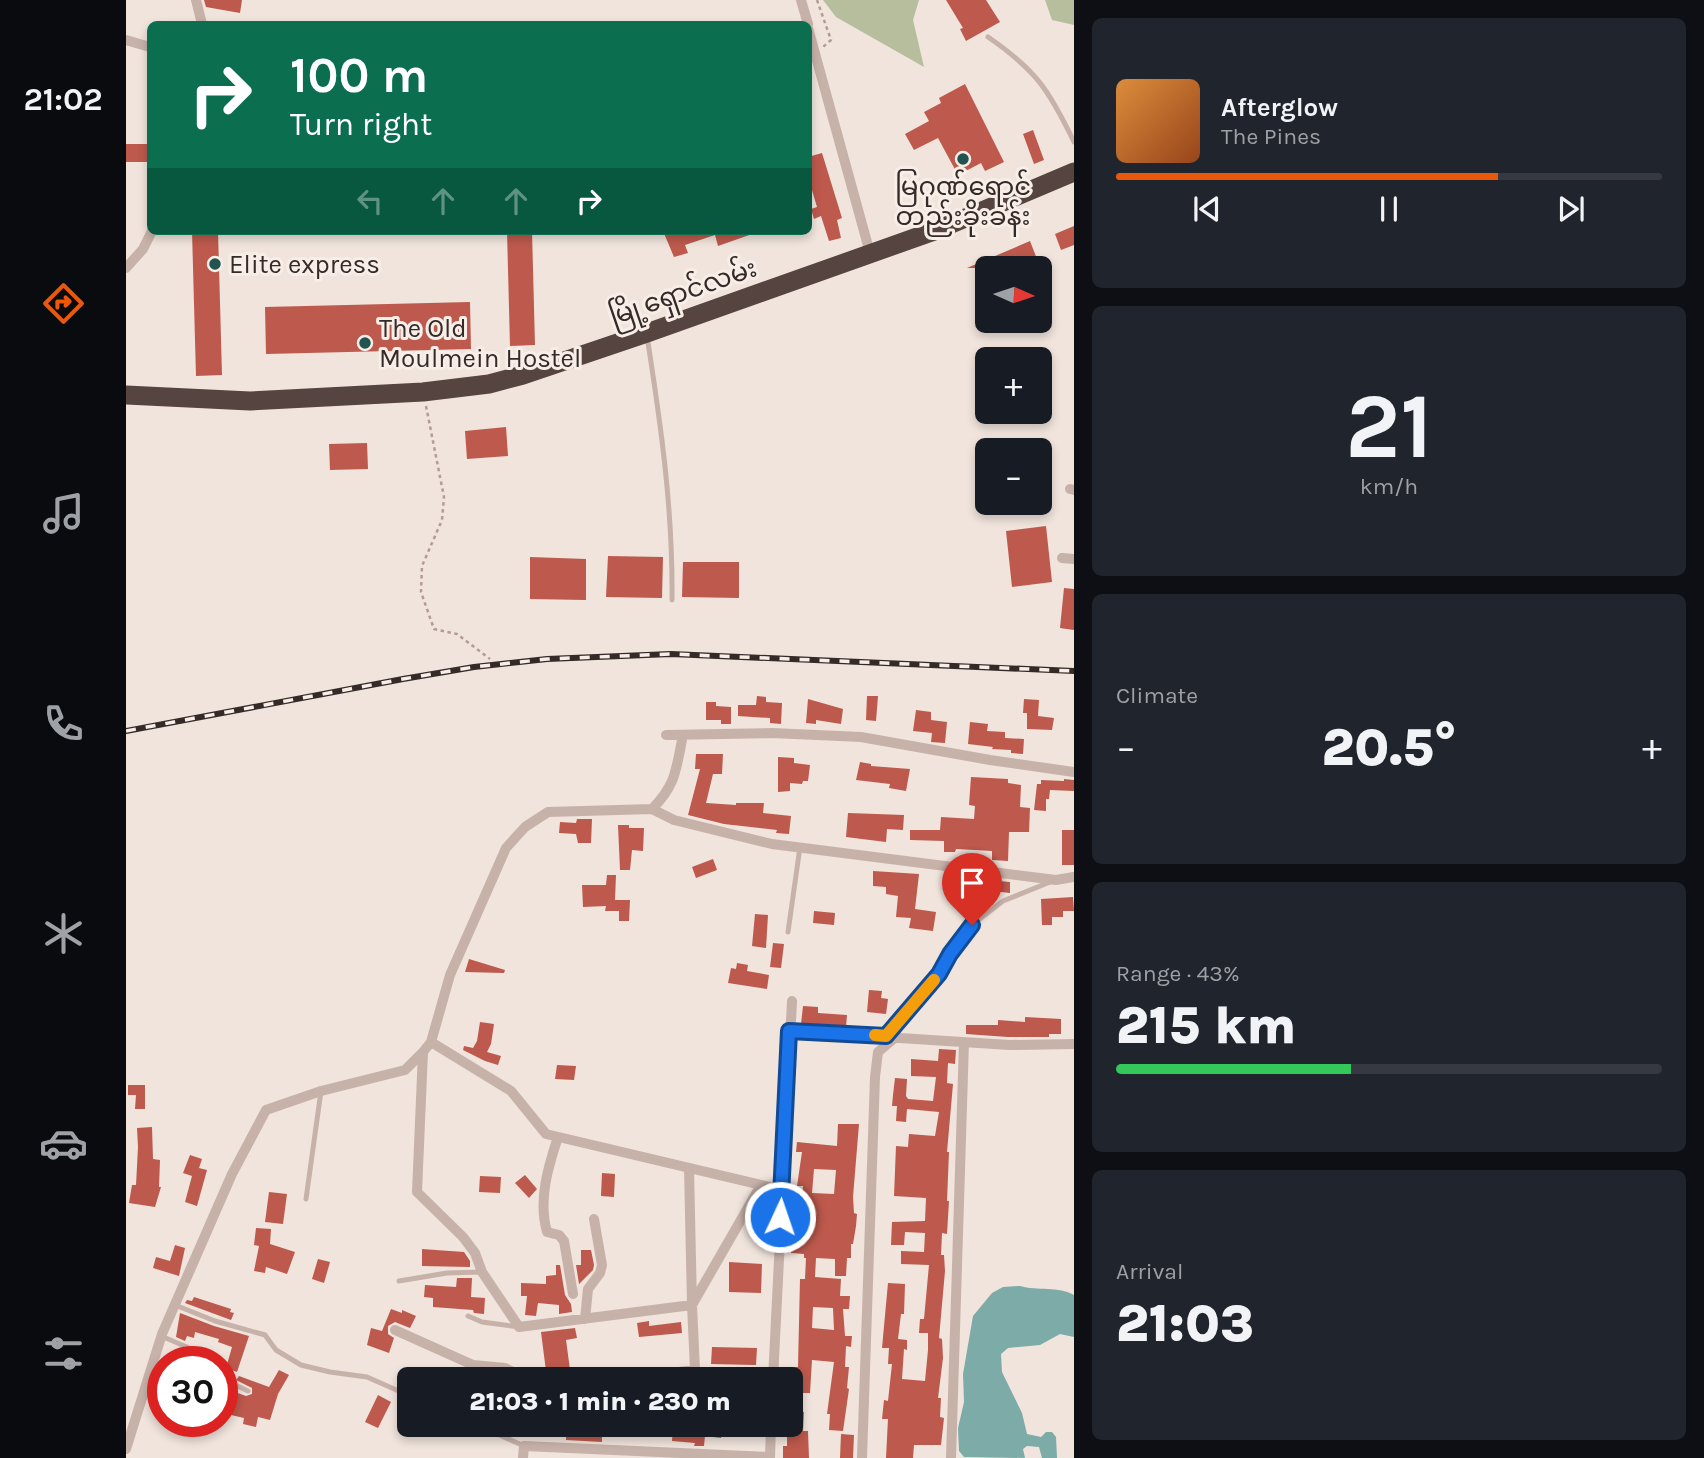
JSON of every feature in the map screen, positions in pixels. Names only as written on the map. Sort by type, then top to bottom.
[{"type":"highway","name":"မြို့ရှောင်လမ်း","points":[[126,396],[250,401],[423,392],[489,383],[523,375],[937,230],[1074,172]]},
{"type":"street","points":[[196,0],[201,21]]},
{"type":"street","points":[[801,0],[807,21]]},
{"type":"street","points":[[126,40],[147,46]]},
{"type":"street","points":[[812,40],[870,253]]},
{"type":"street","points":[[126,268],[144,249],[150,235]]},
{"type":"street","points":[[1062,558],[1074,559]]},
{"type":"street","points":[[666,735],[772,733],[861,737],[1074,772]]},
{"type":"street","points":[[652,809],[666,796],[673,782],[683,735]]},
{"type":"street","points":[[126,1449],[161,1336],[232,1174],[266,1110],[321,1091],[405,1070],[423,1052],[430,1042],[450,975],[506,848],[525,827],[548,812],[652,809],[674,820],[772,844],[1056,880],[1074,877]]},
{"type":"street","points":[[774,1367],[792,1001]]},
{"type":"street","points":[[789,1031],[1010,1045],[1074,1044]]},
{"type":"street","points":[[862,1458],[874,1077],[878,1052],[891,1036]]},
{"type":"street","points":[[430,1042],[511,1091],[546,1134],[782,1189]]},
{"type":"street","points":[[951,1458],[964,1042]]},
{"type":"street","points":[[423,1052],[417,1192],[463,1237],[475,1253],[482,1272],[519,1327],[692,1305]]},
{"type":"street","points":[[558,1137],[545,1175],[544,1223],[547,1232],[559,1235],[564,1241],[573,1294]]},
{"type":"street","points":[[689,1168],[695,1367]]},
{"type":"street","points":[[692,1305],[761,1185]]},
{"type":"street","points":[[585,1319],[588,1289],[600,1273],[602,1265],[594,1219]]},
{"type":"street","points":[[395,1330],[482,1367]]},
{"type":"street","points":[[524,1452],[770,1458],[771,1437]]},
{"type":"lane","points":[[988,37],[1012,53],[1034,73],[1053,98],[1074,142]]},
{"type":"lane","points":[[647,333],[664,446],[673,539],[672,600]]},
{"type":"lane","points":[[788,932],[800,847]]},
{"type":"lane","points":[[891,1036],[939,974],[972,925],[1003,901],[1056,880]]},
{"type":"lane","points":[[306,1199],[321,1091]]},
{"type":"lane","points":[[399,1281],[447,1273],[482,1272]]},
{"type":"lane","points":[[175,1305],[215,1321],[265,1335],[276,1349],[301,1365],[367,1377],[397,1390]]},
{"type":"lane","points":[[468,1316],[482,1322],[519,1327]]},
{"type":"lane","points":[[161,1336],[185,1346]]},
{"type":"lane","points":[[238,1386],[248,1391]]},
{"type":"lane","points":[[498,1437],[524,1452]]},
{"type":"path","points":[[816,54],[831,40],[817,0]]},
{"type":"path","points":[[423,392],[444,497],[442,520],[422,566],[421,592],[434,629],[457,634],[490,659]]},
{"type":"green space","points":[[823,0],[919,0],[913,20],[924,67],[836,17]]},
{"type":"green space","points":[[1045,0],[1074,0],[1074,25],[1052,20]]},
{"type":"water","points":[[1003,1287],[1062,1290],[1074,1295],[1074,1337],[1060,1334],[1040,1345],[1008,1348],[1001,1354],[1002,1372],[1022,1413],[1027,1434],[1041,1437],[1046,1432],[1052,1432],[1056,1437],[1057,1458],[1042,1458],[1039,1447],[1027,1446],[1023,1449],[1025,1458],[964,1457],[959,1451],[958,1428],[964,1402],[963,1374],[973,1316],[992,1293]]},
{"type":"building","points":[[204,0],[242,0],[240,13],[206,7]]},
{"type":"building","points":[[946,0],[986,0],[1000,22],[966,41],[960,29],[963,28]]},
{"type":"building","points":[[965,84],[1004,162],[985,171],[981,163],[958,175],[938,138],[914,150],[905,134],[929,121],[924,112],[941,103],[939,98]]},
{"type":"building","points":[[1033,130],[1044,160],[1034,164],[1023,134]]},
{"type":"building","points":[[126,144],[147,144],[147,162],[126,162]]},
{"type":"building","points":[[822,153],[842,218],[837,220],[841,238],[829,241],[821,216],[814,219],[812,209],[817,207],[812,190],[812,156]]},
{"type":"building","points":[[1074,226],[1074,245],[1061,250],[1055,234]]},
{"type":"building","points":[[192,235],[218,235],[222,375],[196,376]]},
{"type":"building","points":[[507,235],[532,235],[535,345],[510,346]]},
{"type":"building","points":[[665,235],[715,235],[685,245],[688,253],[674,257]]},
{"type":"building","points":[[715,235],[749,235],[718,246]]},
{"type":"building","points":[[1030,241],[1036,256],[995,256]]},
{"type":"building","points":[[470,302],[471,349],[266,354],[265,307]]},
{"type":"building","points":[[506,427],[508,456],[467,459],[465,431]]},
{"type":"building","points":[[367,443],[368,469],[330,470],[329,444]]},
{"type":"building","points":[[1046,526],[1052,582],[1012,587],[1006,531]]},
{"type":"building","points":[[608,556],[663,557],[662,598],[606,597]]},
{"type":"building","points":[[530,557],[586,559],[586,600],[530,599]]},
{"type":"building","points":[[683,562],[739,562],[739,598],[682,597]]},
{"type":"building","points":[[1064,588],[1074,589],[1074,630],[1060,628]]},
{"type":"building","points":[[757,696],[766,697],[766,702],[782,703],[781,724],[770,723],[770,718],[738,716],[738,705],[756,705]]},
{"type":"building","points":[[867,696],[878,696],[876,721],[866,720]]},
{"type":"building","points":[[808,699],[843,709],[841,724],[816,720],[816,724],[806,723]]},
{"type":"building","points":[[1024,699],[1039,700],[1038,716],[1054,718],[1052,730],[1027,729],[1027,713],[1023,713]]},
{"type":"building","points":[[706,702],[731,707],[731,724],[721,724],[721,720],[706,720]]},
{"type":"building","points":[[916,710],[931,712],[931,720],[947,722],[945,743],[931,742],[932,733],[913,731]]},
{"type":"building","points":[[970,722],[988,724],[987,731],[1005,732],[1005,738],[1024,739],[1023,754],[968,744]]},
{"type":"building","points":[[696,754],[723,754],[722,774],[713,774],[706,803],[764,803],[763,813],[791,816],[789,834],[776,833],[777,830],[724,824],[688,815],[700,769],[695,769]]},
{"type":"building","points":[[778,757],[794,758],[794,763],[810,765],[808,781],[803,781],[802,784],[790,783],[790,791],[778,792]]},
{"type":"building","points":[[860,762],[871,766],[910,769],[906,791],[889,788],[890,784],[856,780]]},
{"type":"building","points":[[971,777],[1008,779],[1008,783],[1021,785],[1020,807],[1030,808],[1029,832],[1009,832],[1008,861],[992,860],[992,851],[956,849],[955,852],[944,852],[944,841],[910,840],[910,830],[940,830],[941,817],[974,819],[975,806],[969,805]]},
{"type":"building","points":[[1041,780],[1074,780],[1074,791],[1050,790],[1049,799],[1046,799],[1046,811],[1034,810],[1037,784],[1041,784]]},
{"type":"building","points":[[848,813],[904,815],[903,830],[887,829],[886,842],[846,837]]},
{"type":"building","points":[[577,819],[592,819],[591,843],[578,843],[576,834],[559,833],[560,822],[576,823]]},
{"type":"building","points":[[618,825],[644,828],[643,851],[632,850],[630,870],[620,870]]},
{"type":"building","points":[[1062,830],[1074,830],[1074,865],[1062,865]]},
{"type":"building","points":[[713,859],[717,870],[696,878],[692,867]]},
{"type":"building","points":[[873,871],[919,874],[915,909],[936,912],[933,931],[909,928],[911,918],[896,917],[898,896],[886,894],[886,887],[873,886]]},
{"type":"building","points":[[607,875],[616,875],[615,900],[630,900],[629,921],[619,921],[619,911],[605,911],[606,906],[583,907],[582,885],[606,885]]},
{"type":"building","points":[[965,878],[1010,882],[1010,893],[965,888]]},
{"type":"building","points":[[1073,897],[1074,911],[1063,911],[1063,917],[1052,917],[1052,925],[1042,925],[1041,899]]},
{"type":"building","points":[[814,911],[835,913],[834,925],[813,923]]},
{"type":"building","points":[[755,914],[768,915],[766,948],[752,946]]},
{"type":"building","points":[[773,943],[784,944],[781,968],[770,967]]},
{"type":"building","points":[[469,959],[505,970],[504,973],[465,972]]},
{"type":"building","points":[[737,963],[748,965],[747,971],[769,975],[767,989],[728,983],[731,968],[736,969]]},
{"type":"building","points":[[869,990],[882,991],[881,998],[888,999],[886,1014],[867,1012]]},
{"type":"building","points":[[803,1006],[818,1007],[818,1013],[847,1015],[846,1027],[801,1024]]},
{"type":"building","points":[[1025,1017],[1061,1019],[1061,1034],[1049,1034],[1049,1037],[1008,1037],[966,1034],[966,1025],[998,1025],[998,1020],[1025,1022]]},
{"type":"building","points":[[480,1022],[494,1024],[487,1052],[501,1056],[498,1065],[463,1050],[464,1046],[473,1048]]},
{"type":"building","points":[[939,1049],[956,1050],[955,1064],[948,1063],[947,1083],[953,1084],[947,1152],[947,1234],[942,1233],[941,1255],[944,1255],[945,1271],[939,1338],[942,1339],[943,1358],[938,1398],[941,1398],[940,1417],[944,1418],[941,1445],[914,1445],[913,1458],[886,1458],[888,1419],[882,1419],[884,1400],[888,1401],[892,1364],[888,1364],[889,1348],[882,1348],[888,1283],[905,1284],[904,1314],[901,1314],[898,1339],[907,1340],[902,1379],[925,1381],[928,1350],[928,1333],[919,1333],[920,1319],[924,1319],[929,1265],[901,1264],[901,1251],[924,1252],[925,1233],[905,1232],[904,1245],[891,1245],[892,1222],[925,1221],[926,1198],[894,1196],[896,1146],[908,1147],[909,1134],[935,1136],[939,1112],[907,1109],[906,1122],[896,1121],[897,1106],[892,1106],[895,1078],[907,1079],[908,1099],[933,1101],[936,1077],[911,1076],[911,1059],[938,1061]]},
{"type":"building","points":[[557,1065],[576,1066],[574,1080],[555,1079]]},
{"type":"building","points":[[128,1085],[145,1085],[145,1109],[135,1109],[136,1095],[128,1095]]},
{"type":"building","points":[[838,1124],[859,1124],[853,1197],[854,1213],[857,1214],[856,1226],[851,1244],[851,1258],[847,1258],[846,1276],[835,1276],[835,1259],[816,1258],[815,1277],[841,1279],[840,1296],[850,1296],[849,1309],[843,1309],[845,1336],[852,1336],[851,1347],[846,1346],[845,1367],[849,1367],[849,1389],[843,1431],[829,1430],[830,1414],[827,1414],[834,1362],[812,1360],[810,1393],[803,1393],[803,1367],[798,1367],[800,1279],[805,1279],[806,1258],[804,1254],[791,1253],[794,1224],[799,1225],[803,1186],[797,1186],[802,1152],[796,1152],[797,1142],[837,1146]],"holes":[[[814,1169],[836,1170],[834,1194],[812,1193]],[[813,1307],[833,1308],[834,1330],[812,1328]]]},
{"type":"building","points":[[152,1127],[153,1159],[160,1160],[161,1187],[155,1207],[129,1203],[132,1185],[136,1185],[137,1128]]},
{"type":"building","points":[[190,1155],[202,1159],[199,1168],[207,1170],[197,1206],[185,1202],[192,1176],[183,1173]]},
{"type":"building","points":[[602,1173],[615,1174],[614,1197],[601,1196]]},
{"type":"building","points":[[525,1175],[537,1189],[529,1198],[515,1183]]},
{"type":"building","points":[[480,1176],[501,1177],[500,1193],[479,1192]]},
{"type":"building","points":[[269,1192],[287,1194],[283,1224],[265,1222]]},
{"type":"building","points":[[256,1228],[271,1229],[270,1244],[295,1252],[287,1274],[266,1267],[265,1273],[254,1271],[259,1246],[254,1245]]},
{"type":"building","points":[[175,1245],[185,1248],[179,1276],[153,1268],[156,1257],[170,1261]]},
{"type":"building","points":[[422,1249],[464,1252],[470,1261],[470,1267],[422,1266]]},
{"type":"building","points":[[581,1250],[591,1250],[594,1265],[593,1270],[579,1284],[576,1265],[581,1265]]},
{"type":"building","points":[[318,1259],[330,1262],[324,1283],[312,1279]]},
{"type":"building","points":[[729,1262],[762,1264],[761,1293],[729,1292]]},
{"type":"building","points":[[556,1265],[560,1265],[565,1295],[571,1304],[572,1312],[559,1314],[559,1305],[538,1303],[536,1316],[525,1315],[527,1296],[521,1296],[521,1283],[546,1284],[546,1276],[556,1275]]},
{"type":"building","points":[[457,1278],[472,1278],[471,1297],[485,1298],[484,1314],[474,1313],[473,1310],[433,1307],[433,1298],[424,1297],[425,1285],[456,1287]]},
{"type":"building","points":[[194,1297],[231,1309],[230,1312],[234,1313],[231,1320],[185,1303],[187,1300],[192,1301]]},
{"type":"building","points":[[391,1309],[416,1316],[410,1328],[395,1322],[388,1326],[388,1334],[394,1338],[389,1353],[367,1345],[371,1328],[382,1331]]},
{"type":"building","points":[[180,1313],[249,1336],[238,1369],[238,1346],[229,1346],[218,1342],[219,1339],[195,1332],[194,1338],[187,1336],[185,1341],[176,1337]]},
{"type":"building","points":[[649,1321],[649,1326],[681,1322],[682,1333],[639,1337],[637,1323]]},
{"type":"building","points":[[575,1328],[577,1338],[566,1340],[570,1367],[545,1367],[541,1332]]},
{"type":"building","points":[[712,1347],[757,1348],[756,1365],[711,1364]]},
{"type":"building","points":[[279,1370],[289,1375],[278,1394],[270,1420],[258,1417],[256,1427],[243,1424],[244,1418],[238,1417],[238,1393],[246,1396],[252,1394],[252,1388],[238,1381],[238,1377],[269,1387]]},
{"type":"building","points":[[378,1395],[391,1402],[378,1428],[365,1422]]},
{"type":"building","points":[[803,1431],[808,1431],[809,1458],[783,1458],[783,1446],[787,1446],[787,1437],[803,1437]]},
{"type":"building","points":[[841,1434],[854,1435],[853,1458],[840,1458]]},
{"type":"building","points":[[566,1437],[602,1437],[602,1442],[566,1440]]},
{"type":"building","points":[[672,1437],[705,1437],[704,1446],[672,1441]]},
{"type":"railway","points":[[126,731],[403,679],[474,667],[547,659],[671,654],[1074,671]]},
{"type":"slow traffic","points":[[875,1035],[886,1036],[934,980]]},
{"type":"place","name":"မြဂုဏ်ရောင် တည်းခိုးခန်း","points":[[963,159]]},
{"type":"place","name":"Elite express","points":[[215,264]]},
{"type":"place","name":"The Old Moulmein Hostel","points":[[365,343]]},
{"type":"route","points":[[780,1217],[789,1031],[886,1036],[939,974],[972,925]]}]
